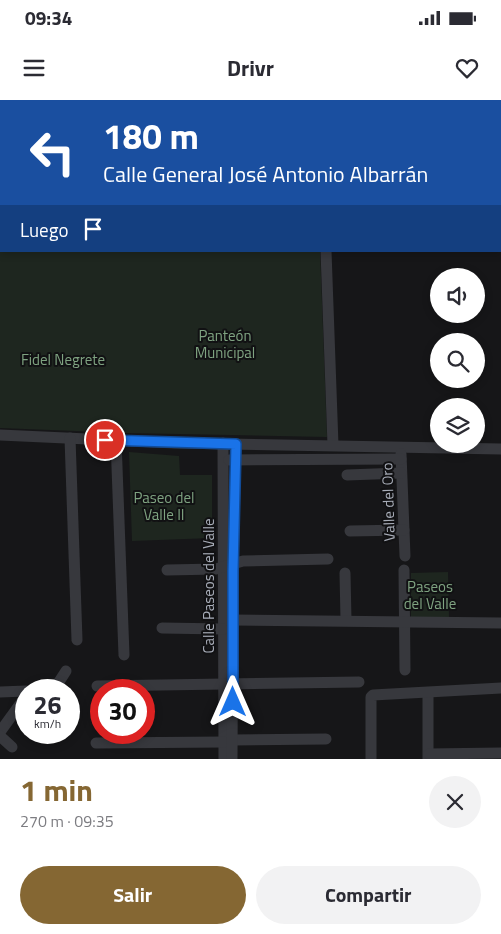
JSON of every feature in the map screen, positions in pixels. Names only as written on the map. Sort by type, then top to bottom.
[{"type":"street","points":[[326,252],[333,445]]},
{"type":"street","points":[[0,435],[236,444],[501,449]]},
{"type":"street","points":[[70,438],[77,640]]},
{"type":"street","points":[[116,440],[124,655]]},
{"type":"street","name":"Calle Paseos del Valle","points":[[223,443],[228,565],[233,620],[228,741],[224,759]]},
{"type":"street","name":"Calle Paseos del Valle","points":[[229,684],[223,628],[236,444]]},
{"type":"street","name":"Valle del Oro","points":[[401,447],[400,473],[404,556]]},
{"type":"street","points":[[223,461],[401,459]]},
{"type":"street","points":[[347,475],[400,473]]},
{"type":"street","points":[[350,531],[404,530]]},
{"type":"street","points":[[167,570],[206,569],[243,561],[328,559]]},
{"type":"street","points":[[404,570],[406,670]]},
{"type":"street","points":[[346,573],[346,620]]},
{"type":"street","points":[[233,620],[501,623]]},
{"type":"street","points":[[162,628],[223,628]]},
{"type":"street","points":[[61,679],[66,671]]},
{"type":"street","points":[[155,685],[359,682]]},
{"type":"street","points":[[371,759],[372,695],[501,688]]},
{"type":"street","points":[[0,692],[15,691]]},
{"type":"street","points":[[428,692],[429,756],[501,754]]},
{"type":"street","points":[[12,747],[0,734],[15,712]]},
{"type":"street","points":[[155,742],[326,739]]},
{"type":"street","name":"Calle Paseos del Valle","points":[[228,741],[232,759]]},
{"type":"green space","name":"Panteón Municipal","points":[[0,252],[320,252],[327,437],[126,433],[0,428]]},
{"type":"green space","name":"Paseo del Valle II","points":[[129,452],[179,456],[180,475],[212,475],[212,538],[132,541]]},
{"type":"green space","name":"Paseos del Valle","points":[[448,572],[449,617],[411,617],[411,573]]},
{"type":"route","points":[[105,440],[236,444],[233,571],[233,702]]},
{"type":"park label","name":"Fidel Negrete","points":[[63,359]]}]
